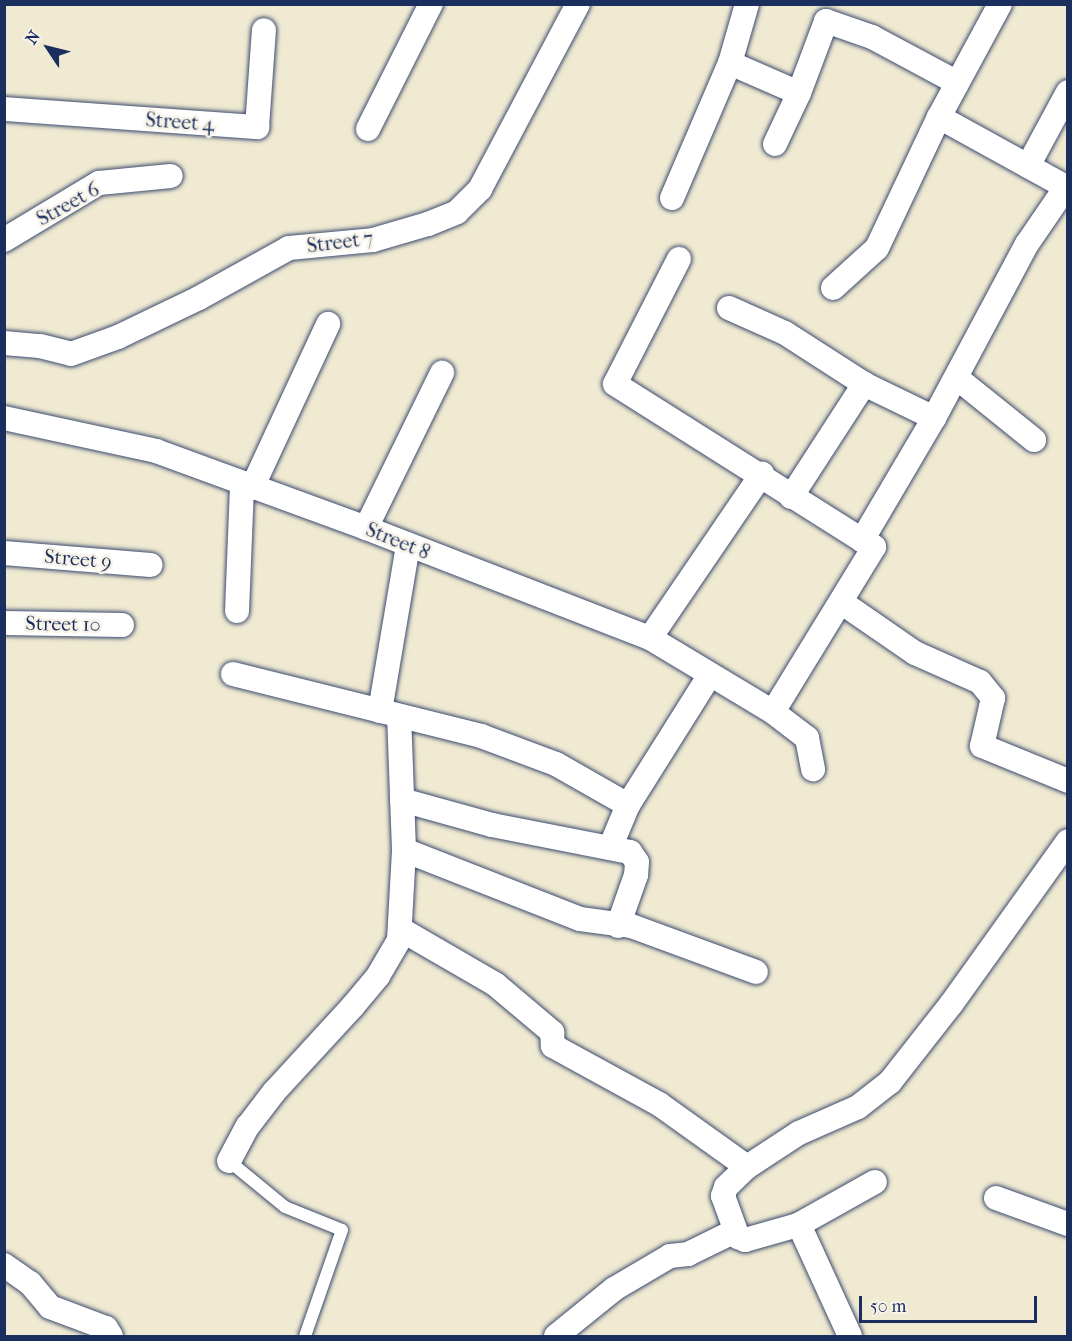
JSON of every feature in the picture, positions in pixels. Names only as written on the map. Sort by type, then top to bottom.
[{"type":"street","points":[[368,129],[431,4]]},
{"type":"street","name":"Street 7","points":[[4,343],[40,346],[71,354],[138,327],[199,298],[289,248],[374,240],[428,224],[457,212],[480,189],[578,4]]},
{"type":"street","points":[[672,198],[730,63],[747,4]]},
{"type":"street","points":[[833,288],[877,248],[956,82],[1000,4]]},
{"type":"street","points":[[775,144],[799,93],[826,21],[872,37],[956,82]]},
{"type":"street","name":"Street 4","points":[[4,109],[257,127],[264,30]]},
{"type":"street","points":[[730,63],[799,93]]},
{"type":"street","points":[[1028,166],[1068,92]]},
{"type":"street","points":[[862,540],[957,378],[989,311],[1027,244],[1066,187],[939,117]]},
{"type":"street","name":"Street 6","points":[[4,240],[99,183],[171,176]]},
{"type":"street","points":[[679,259],[615,384],[762,474],[791,497],[874,547],[773,712]]},
{"type":"street","points":[[729,308],[785,333],[864,384],[934,418]]},
{"type":"street","points":[[237,611],[247,486],[328,324]]},
{"type":"street","points":[[366,528],[442,374]]},
{"type":"street","points":[[957,378],[1034,440]]},
{"type":"street","points":[[791,497],[864,384]]},
{"type":"street","name":"Street 8","points":[[4,418],[156,451],[366,528],[650,638],[773,712],[807,738],[813,769]]},
{"type":"street","points":[[650,638],[762,474]]},
{"type":"street","points":[[229,1161],[248,1126],[274,1092],[378,976],[399,940],[404,850],[402,800],[390,713],[408,546]]},
{"type":"street","name":"Street 9","points":[[4,553],[151,565]]},
{"type":"street","points":[[841,602],[915,653],[980,682],[993,698],[982,746],[1068,781]]},
{"type":"street","name":"Street 10","points":[[4,623],[122,626]]},
{"type":"street","points":[[233,674],[481,736],[556,764],[628,805]]},
{"type":"street","points":[[610,848],[628,805],[710,675]]},
{"type":"street","points":[[402,800],[492,825],[630,852],[638,862],[636,875],[618,926]]},
{"type":"street","points":[[875,1182],[798,1225],[745,1240],[735,1231],[723,1196],[726,1187],[747,1167],[799,1133],[858,1107],[890,1082],[952,1003],[1068,841]]},
{"type":"street","points":[[404,850],[580,919],[631,926],[756,972]]},
{"type":"street","points":[[400,929],[495,984],[552,1032],[553,1046],[659,1104],[747,1167]]},
{"type":"street","points":[[996,1197],[1068,1224]]},
{"type":"street","points":[[798,1225],[850,1336]]},
{"type":"street","points":[[556,1336],[623,1284],[670,1256],[688,1254],[735,1231]]},
{"type":"street","points":[[4,1264],[30,1283],[50,1307],[106,1328],[111,1336]]},
{"type":"lane","points":[[229,1161],[285,1207],[342,1230],[305,1336]]}]
